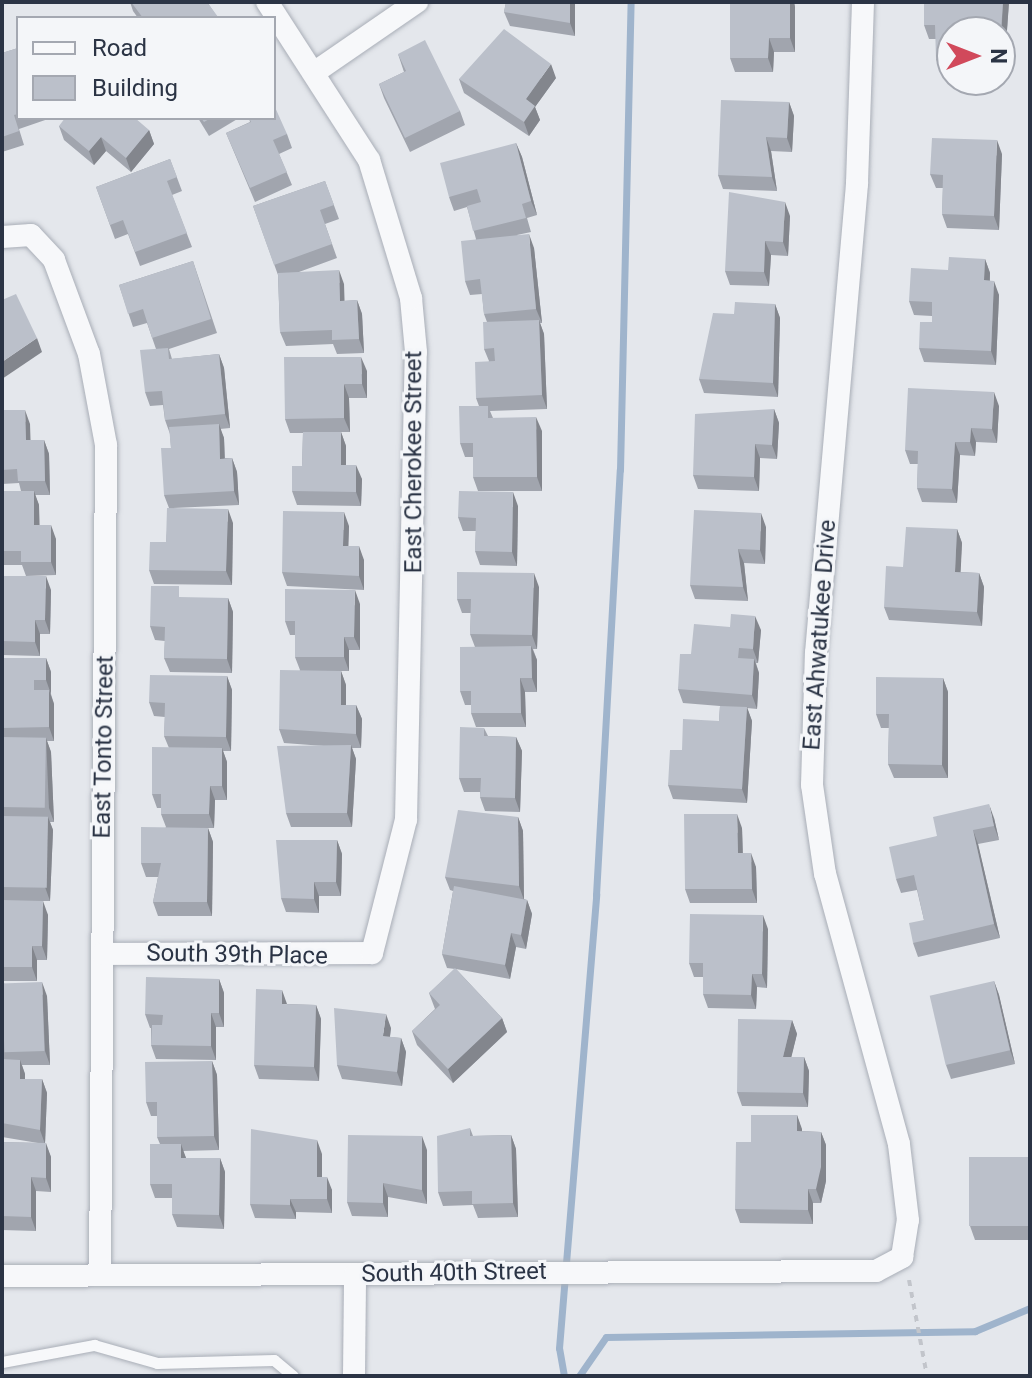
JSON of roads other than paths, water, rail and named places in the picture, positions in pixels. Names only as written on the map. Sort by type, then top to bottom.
[{"type":"street","name":"East Cherokee Street","points":[[267,2],[315,72],[383,195],[404,260],[416,352],[411,767],[395,875],[372,953]]},
{"type":"street","points":[[315,72],[417,2]]},
{"type":"street","name":"East Ahwatukee Drive","points":[[863,2],[857,183],[816,653],[812,785],[825,874],[899,1144],[908,1220],[902,1257]]},
{"type":"street","name":"East Tonto Street","points":[[2,237],[31,235],[54,260],[74,308],[106,445],[100,1275]]},
{"type":"street","name":"South 39th Place","points":[[102,954],[372,953]]},
{"type":"street","name":"South 40th Street","points":[[2,1276],[876,1271],[902,1257]]},
{"type":"street","points":[[354,1376],[355,1274]]},
{"type":"lane","points":[[2,1362],[94,1345],[157,1363],[274,1360],[293,1376]]},
{"type":"waterway","points":[[564,1376],[559,1348],[596,895],[620,470],[631,2]]},
{"type":"waterway","points":[[579,1376],[606,1337],[975,1331],[1030,1308]]}]
